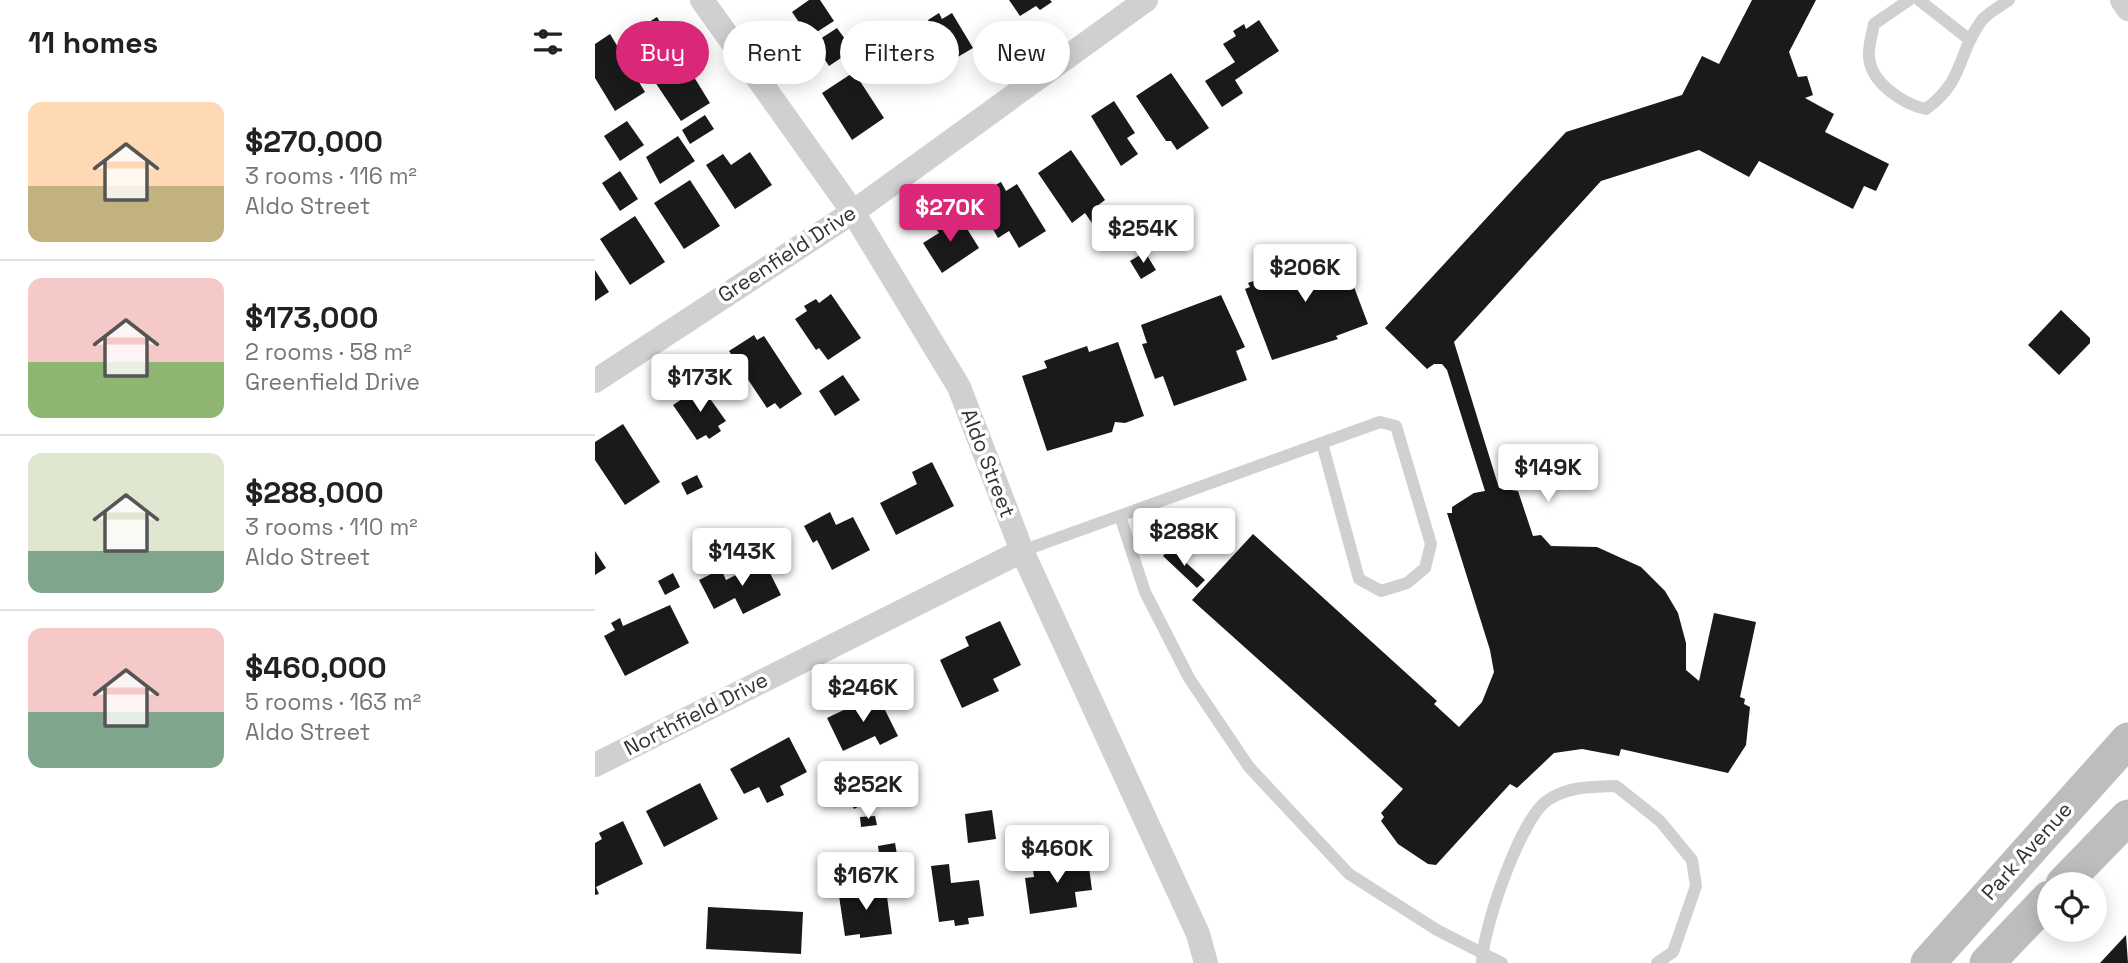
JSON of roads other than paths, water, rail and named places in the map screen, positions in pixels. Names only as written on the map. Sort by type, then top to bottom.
[{"type":"main road","name":"Park Avenue","points":[[1928,963],[2128,740]]},
{"type":"main road","points":[[2058,815],[2123,827]]},
{"type":"main road","points":[[2076,872],[2123,827]]},
{"type":"main road","points":[[1987,963],[2037,911]]},
{"type":"street","name":"Aldo Street","points":[[702,0],[853,212],[959,387],[1022,551],[1198,934],[1206,963]]},
{"type":"street","name":"Greenfield Drive","points":[[595,381],[853,212],[1146,0]]},
{"type":"street","points":[[2122,0],[2128,9]]},
{"type":"street","name":"Northfield Drive","points":[[595,765],[1022,551]]},
{"type":"lane","points":[[1909,0],[1874,24],[1869,59],[1887,90],[1908,106],[1926,109],[1942,97],[1956,79],[1971,40],[1984,18],[2009,0]]},
{"type":"lane","points":[[1919,0],[1971,40]]},
{"type":"lane","points":[[1022,551],[1380,422],[1395,426],[1431,544],[1425,568],[1407,583],[1381,592],[1359,579],[1322,443]]},
{"type":"lane","points":[[1120,516],[1145,592],[1189,678],[1249,767],[1349,874],[1478,960],[1502,963]]},
{"type":"lane","points":[[1478,960],[1491,915],[1520,838],[1545,801],[1571,788],[1616,786],[1660,821],[1692,860],[1696,886],[1673,952],[1657,963]]}]
